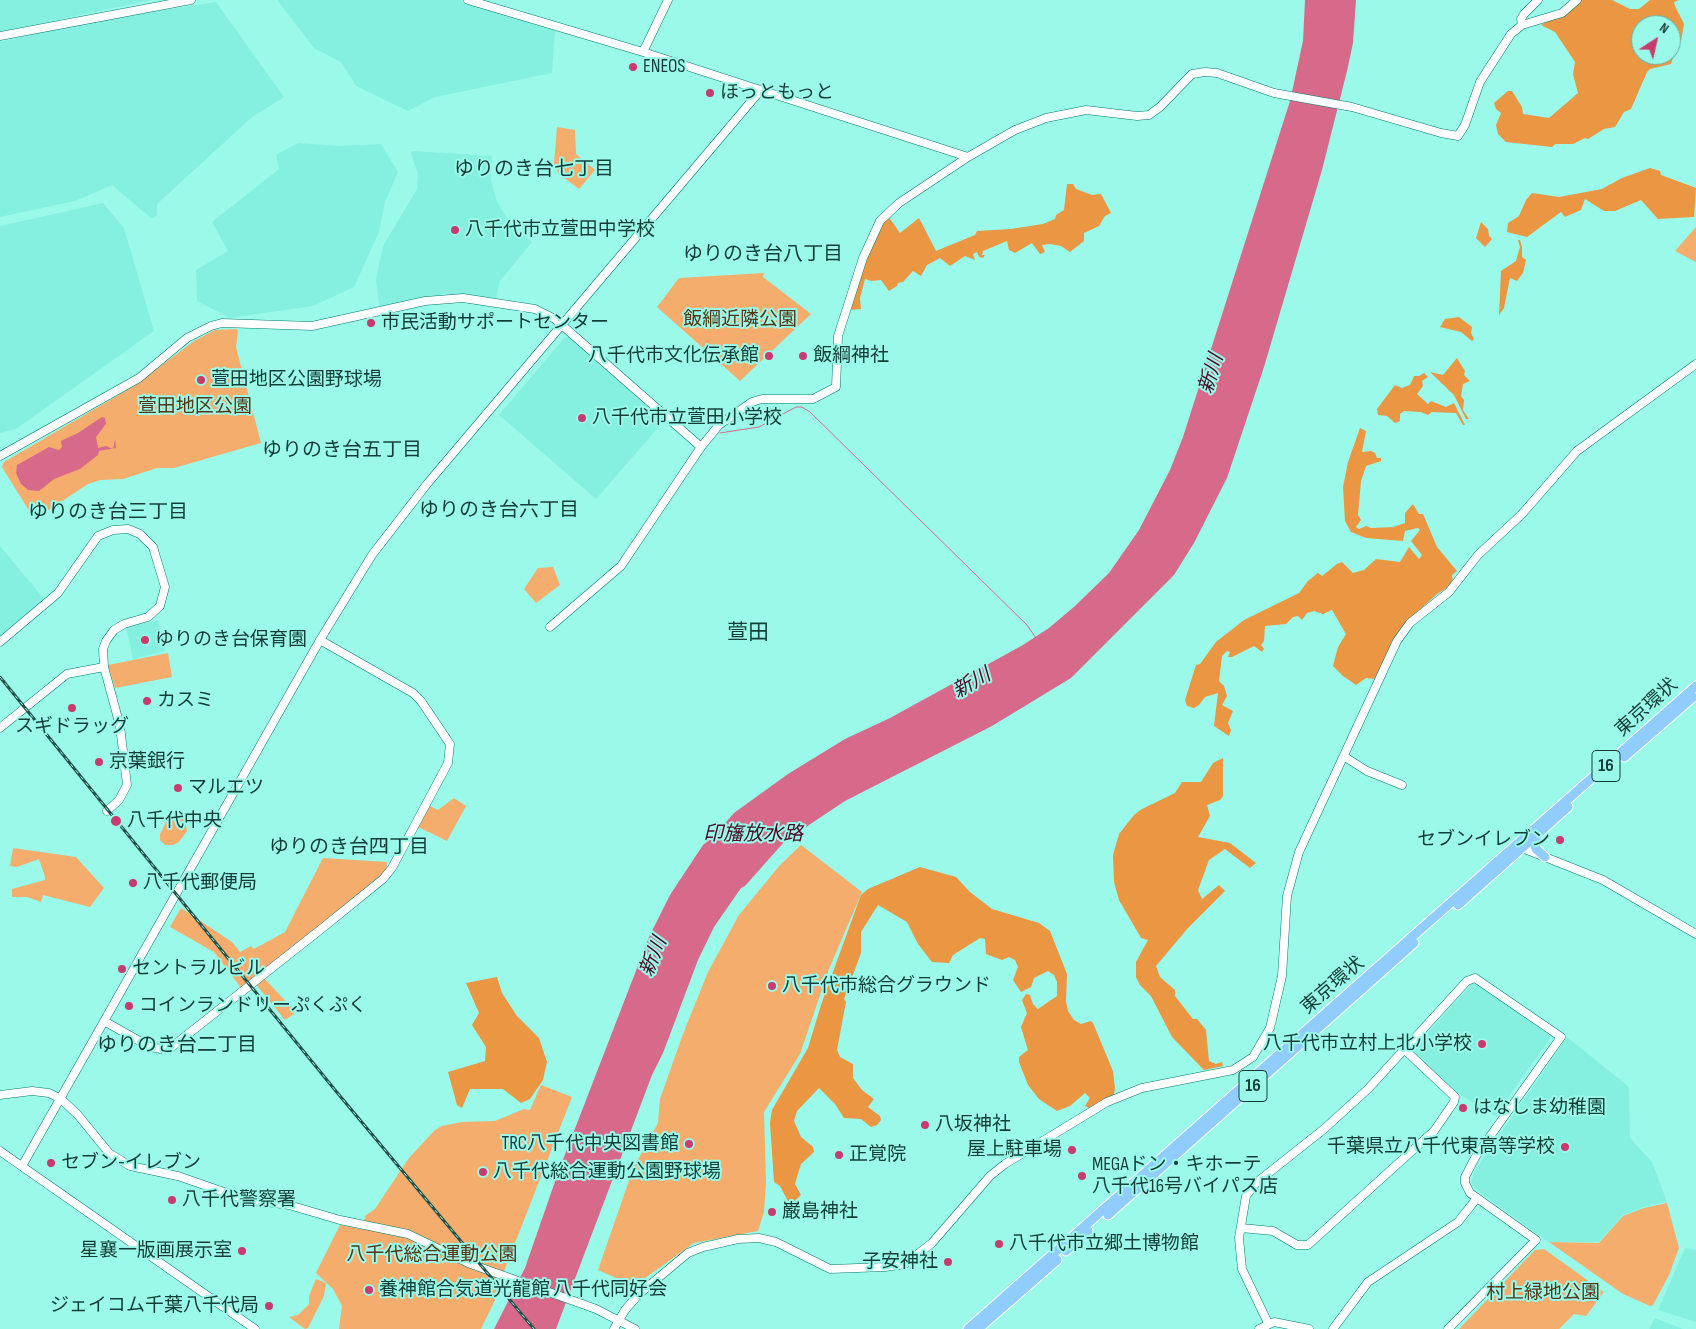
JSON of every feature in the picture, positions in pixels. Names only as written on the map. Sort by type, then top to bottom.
[{"type":"highway","name":"東京環状","points":[[978,1329],[1519,847],[1696,686]]},
{"type":"highway","name":"東京環状","points":[[968,1329],[1519,847],[1537,836],[1696,694]]},
{"type":"highway","points":[[1537,836],[1534,845],[1545,857]]},
{"type":"street","points":[[0,36],[191,0]]},
{"type":"street","points":[[468,0],[643,52],[968,158]]},
{"type":"street","points":[[643,52],[668,0]]},
{"type":"street","points":[[1522,25],[1521,19],[1524,14],[1538,0]]},
{"type":"street","points":[[550,627],[622,566],[701,447],[719,425],[752,402],[762,399],[814,399],[836,387],[838,336],[863,258],[880,221],[899,203],[968,158],[1015,130],[1046,118],[1086,110],[1137,116],[1149,114],[1160,107],[1192,74],[1198,73],[1218,73],[1282,95],[1349,106],[1441,133],[1458,136],[1465,125],[1480,82],[1511,34],[1522,25],[1562,13],[1576,0]]},
{"type":"street","points":[[22,1166],[320,640],[372,555],[411,504],[760,91]]},
{"type":"street","points":[[0,456],[139,378],[187,338],[210,326],[222,323],[312,326],[425,301],[463,298],[535,309],[562,325],[701,447]]},
{"type":"street","points":[[614,1329],[618,1320],[639,1294],[688,1253],[738,1239],[759,1238],[776,1242],[830,1269],[885,1267],[905,1264],[932,1243],[990,1176],[1011,1159],[1107,1102],[1142,1088],[1233,1070],[1245,1063],[1263,1042],[1270,1028],[1282,976],[1287,896],[1300,852],[1387,660],[1410,623],[1442,598],[1478,555],[1522,514],[1577,452],[1696,364]]},
{"type":"street","points":[[0,642],[58,593],[96,538],[112,530],[128,530],[140,534],[153,547],[163,579],[165,595],[160,606],[154,614],[118,627],[109,635],[103,649],[104,667],[120,726],[127,786],[119,800],[107,811]]},
{"type":"street","points":[[104,1021],[150,1047],[161,1049],[172,1046],[325,926],[383,879],[392,868],[448,763],[450,744],[418,697],[404,686],[320,640]]},
{"type":"street","points":[[0,728],[67,674],[104,667]]},
{"type":"street","points":[[1344,757],[1367,771],[1402,785]]},
{"type":"street","points":[[1519,847],[1603,880],[1696,934]]},
{"type":"street","points":[[1268,1323],[1242,1269],[1239,1238],[1244,1201],[1252,1186],[1324,1129],[1368,1089],[1467,981],[1475,978],[1561,1037],[1467,1170],[1465,1177],[1467,1188],[1477,1198],[1536,1240],[1448,1329]]},
{"type":"street","points":[[1241,1228],[1272,1231],[1297,1246],[1308,1246],[1434,1131],[1454,1102],[1455,1097],[1405,1050]]},
{"type":"street","points":[[0,1095],[41,1091],[49,1093],[61,1100],[78,1115],[109,1153],[130,1166],[178,1176],[244,1199],[289,1205],[340,1220],[408,1234],[505,1278],[579,1303],[635,1329]]},
{"type":"street","points":[[0,1151],[255,1329]]},
{"type":"street","points":[[1333,1329],[1368,1282],[1458,1222],[1477,1198]]},
{"type":"street","points":[[1259,1329],[1268,1323],[1280,1322],[1309,1329]]},
{"type":"shaded area","points":[[0,0],[152,0],[0,32]]},
{"type":"shaded area","points":[[277,0],[460,0],[555,29],[552,73],[435,97],[408,111],[356,86],[341,62],[314,48]]},
{"type":"shaded area","points":[[1580,0],[1612,0],[1630,9],[1639,9],[1650,0],[1679,0],[1674,2],[1680,15],[1631,15],[1631,65],[1667,65],[1650,69],[1647,72],[1631,109],[1624,112],[1615,127],[1604,129],[1588,139],[1585,138],[1573,144],[1555,144],[1552,147],[1506,142],[1498,134],[1496,125],[1501,113],[1496,109],[1494,103],[1508,91],[1512,91],[1522,107],[1523,114],[1549,118],[1578,93],[1573,74],[1575,62],[1555,32],[1541,25]]},
{"type":"shaded area","points":[[216,2],[284,97],[251,118],[157,204],[157,215],[152,219],[112,185],[75,201],[0,217],[0,42],[75,24]]},
{"type":"shaded area","points":[[1681,18],[1684,24],[1681,41]]},
{"type":"shaded area","points":[[298,143],[341,146],[381,144],[398,172],[385,202],[379,232],[354,287],[313,306],[230,318],[197,301],[196,270],[228,251],[212,222],[279,169],[276,155]]},
{"type":"shaded area","name":"八千代市立萱田中学校","points":[[413,151],[492,156],[491,180],[497,202],[507,218],[532,242],[500,281],[496,298],[444,294],[382,307],[379,305],[376,279],[383,246],[417,189],[418,174],[411,153]]},
{"type":"shaded area","points":[[1650,168],[1660,171],[1661,175],[1696,188],[1694,217],[1658,219],[1641,200],[1615,211],[1604,211],[1585,199],[1581,210],[1565,217],[1561,212],[1527,237],[1507,232],[1508,223],[1519,216],[1526,200],[1532,193],[1559,197],[1602,189],[1622,178]]},
{"type":"shaded area","points":[[1067,184],[1073,184],[1076,189],[1092,195],[1101,194],[1111,213],[1105,216],[1099,226],[1084,233],[1084,241],[1070,252],[1061,246],[1050,244],[1042,245],[1045,252],[1040,254],[1032,243],[1015,253],[1009,250],[1007,241],[983,251],[982,255],[985,255],[983,258],[979,257],[977,252],[973,254],[975,260],[965,256],[950,266],[940,258],[927,265],[921,276],[913,271],[903,282],[898,283],[897,286],[889,291],[881,280],[871,281],[865,279],[860,298],[861,309],[848,310],[862,270],[888,216],[900,233],[919,218],[936,251],[975,235],[977,231],[1011,229],[1043,224],[1055,219],[1056,215],[1064,210]]},
{"type":"shaded area","points":[[103,203],[124,228],[154,331],[16,429],[0,433],[0,226]]},
{"type":"shaded area","points":[[1481,222],[1488,229],[1489,236],[1492,239],[1485,247],[1476,238]]},
{"type":"shaded area","points":[[1518,240],[1520,240],[1522,247],[1522,257],[1526,260],[1523,273],[1517,281],[1510,278],[1504,308],[1499,315],[1501,271],[1516,261],[1520,247]]},
{"type":"shaded area","points":[[1459,317],[1472,327],[1471,333],[1474,339],[1472,341],[1461,332],[1440,327],[1445,319]]},
{"type":"shaded area","name":"八千代市立萱田小学校","points":[[565,337],[569,337],[664,421],[596,499],[499,415]]},
{"type":"shaded area","points":[[1457,358],[1465,371],[1464,375],[1470,381],[1463,384],[1461,396],[1464,400],[1463,410],[1469,419],[1466,419],[1454,395],[1430,372],[1443,375]]},
{"type":"shaded area","points":[[1424,373],[1428,377],[1422,381],[1423,386],[1417,394],[1428,404],[1431,401],[1446,407],[1454,403],[1465,425],[1463,425],[1456,413],[1432,412],[1428,415],[1421,412],[1404,411],[1400,414],[1400,421],[1395,423],[1387,416],[1378,415],[1377,409],[1395,385],[1402,388],[1410,385],[1414,376]]},
{"type":"shaded area","points":[[1360,428],[1366,431],[1362,452],[1371,451],[1375,453],[1377,458],[1381,458],[1381,461],[1366,466],[1361,481],[1358,515],[1361,520],[1356,527],[1359,529],[1366,526],[1371,528],[1394,527],[1405,523],[1405,513],[1413,504],[1419,514],[1423,514],[1437,547],[1457,571],[1452,575],[1453,584],[1437,594],[1405,623],[1398,632],[1376,679],[1366,678],[1356,685],[1333,666],[1338,647],[1346,634],[1332,610],[1323,614],[1314,611],[1307,613],[1302,620],[1298,616],[1293,617],[1286,624],[1265,626],[1264,641],[1261,645],[1264,649],[1262,652],[1254,646],[1232,657],[1228,657],[1230,652],[1227,651],[1222,656],[1219,681],[1224,686],[1227,696],[1222,705],[1233,711],[1228,723],[1231,730],[1229,736],[1214,726],[1218,693],[1205,697],[1194,708],[1187,706],[1185,700],[1196,665],[1200,664],[1216,642],[1244,620],[1299,593],[1308,581],[1318,573],[1322,576],[1337,564],[1342,562],[1353,573],[1364,570],[1376,559],[1400,562],[1409,547],[1419,559],[1422,555],[1411,541],[1420,530],[1418,528],[1405,531],[1403,541],[1366,538],[1351,532],[1345,521],[1343,487],[1348,462]]},
{"type":"shaded area","points":[[0,546],[45,600],[0,638]]},
{"type":"shaded area","points":[[158,620],[165,651],[133,659],[126,627]]},
{"type":"shaded area","points":[[1223,758],[1223,796],[1220,800],[1207,805],[1210,816],[1198,837],[1230,843],[1256,863],[1250,868],[1225,849],[1209,860],[1198,890],[1202,899],[1219,885],[1225,891],[1188,928],[1156,966],[1160,977],[1175,990],[1175,996],[1193,1019],[1197,1019],[1206,1030],[1209,1061],[1216,1064],[1222,1062],[1223,1066],[1204,1070],[1172,1037],[1151,996],[1140,985],[1136,977],[1136,962],[1148,940],[1141,938],[1119,900],[1114,882],[1113,855],[1119,834],[1134,815],[1142,809],[1175,793],[1182,782],[1201,782],[1213,763]]},
{"type":"shaded area","points":[[920,867],[956,877],[970,892],[992,909],[1039,923],[1050,931],[1067,974],[1066,1001],[1068,1011],[1074,1020],[1081,1024],[1091,1021],[1093,1023],[1113,1071],[1114,1095],[1089,1108],[1085,1106],[1090,1098],[1085,1093],[1070,1106],[1057,1111],[1039,1099],[1028,1085],[1019,1062],[1019,1057],[1028,1050],[1021,1027],[1027,1013],[1022,1000],[1026,994],[1030,995],[1033,1004],[1038,1009],[1057,996],[1057,982],[1054,975],[1048,971],[1034,978],[1031,987],[1021,992],[1013,980],[1018,967],[1015,960],[1009,957],[1002,960],[986,954],[985,939],[980,938],[953,955],[949,963],[932,962],[918,944],[907,922],[878,905],[861,932],[861,953],[844,999],[846,1002],[837,1050],[840,1057],[853,1064],[853,1078],[862,1090],[874,1099],[868,1107],[880,1116],[881,1120],[877,1125],[871,1127],[861,1119],[844,1118],[835,1104],[819,1088],[797,1111],[794,1121],[801,1137],[813,1147],[814,1152],[801,1164],[795,1184],[801,1195],[790,1205],[780,1186],[774,1182],[770,1123],[772,1110],[808,1048],[821,1005],[861,895],[868,889]]},
{"type":"shaded area","points":[[497,977],[502,993],[517,1016],[539,1038],[547,1062],[543,1080],[530,1099],[521,1103],[503,1089],[470,1089],[462,1108],[457,1105],[448,1072],[485,1061],[486,1047],[472,1025],[479,1013],[466,983]]},
{"type":"shaded area","name":"八千代市立村上北小学校","points":[[1473,983],[1504,1002],[1551,1037],[1495,1116],[1454,1091],[1410,1052]]},
{"type":"shaded area","name":"千葉県立八千代東高等学校","points":[[1567,1037],[1629,1087],[1630,1138],[1652,1162],[1667,1202],[1644,1207],[1623,1215],[1599,1242],[1548,1242],[1474,1188],[1471,1183],[1474,1172]]},
{"type":"shaded area","points":[[1685,1248],[1696,1250],[1696,1322],[1658,1310]]},
{"type":"shaded area","points":[[1655,1318],[1683,1329],[1649,1329]]},
{"type":"green space","points":[[557,127],[575,130],[576,154],[595,170],[579,189],[559,174],[554,164]]},
{"type":"green space","points":[[1696,227],[1696,262],[1675,251]]},
{"type":"green space","name":"飯綱近隣公園","points":[[764,273],[763,277],[811,314],[740,381],[657,307],[679,278]]},
{"type":"green space","name":"萱田地区公園","points":[[236,329],[238,331],[236,347],[261,443],[174,468],[157,468],[123,479],[100,480],[88,484],[44,513],[28,509],[2,467],[4,462],[134,386],[194,341],[215,330]]},
{"type":"green space","points":[[553,567],[560,585],[536,603],[524,589],[538,568]]},
{"type":"green space","points":[[168,653],[172,677],[115,688],[108,665]]},
{"type":"green space","points":[[454,798],[466,806],[447,841],[418,827],[430,806],[438,810]]},
{"type":"green space","points":[[175,815],[184,817],[187,831],[179,842],[173,845],[165,845],[160,840],[160,834],[166,822]]},
{"type":"green space","points":[[801,845],[862,892],[829,969],[800,1054],[764,1112],[766,1184],[764,1212],[758,1231],[694,1243],[634,1286],[598,1270],[633,1169],[658,1123],[660,1099],[683,1034],[708,972],[739,915],[780,865]]},
{"type":"green space","points":[[13,848],[76,857],[104,888],[90,907],[43,895],[41,902],[27,897],[12,897],[12,889],[45,880],[39,859],[17,867],[10,866]]},
{"type":"green space","points":[[323,858],[387,862],[386,873],[262,976],[293,1009],[294,1014],[285,1020],[254,982],[242,989],[214,952],[170,927],[181,908],[232,942],[240,952],[251,946],[254,949],[285,932]]},
{"type":"green space","name":"八千代総合運動公園","points":[[541,1085],[572,1097],[494,1297],[495,1300],[481,1329],[339,1329],[342,1306],[333,1289],[316,1273],[340,1225],[361,1229],[366,1215],[375,1209],[409,1158],[435,1130],[442,1126],[462,1122],[495,1121],[524,1109],[530,1110]]},
{"type":"green space","name":"村上緑地公園","points":[[1667,1203],[1679,1248],[1669,1275],[1653,1305],[1650,1306],[1623,1294],[1549,1242],[1599,1243],[1623,1216],[1644,1208]]},
{"type":"green space","name":"村上緑地公園","points":[[1544,1249],[1604,1292],[1586,1316],[1574,1314],[1559,1329],[1459,1329],[1535,1250]]},
{"type":"green space","points":[[316,1279],[326,1283],[324,1296],[308,1328],[305,1329],[289,1317],[298,1315],[309,1304],[309,1296]]},
{"type":"water","name":"印旛放水路","points":[[1305,0],[1356,0],[1353,43],[1322,170],[1264,367],[1227,478],[1194,543],[1174,575],[1071,678],[992,726],[845,801],[785,841],[745,886],[741,888],[714,927],[698,960],[663,1053],[652,1075],[556,1329],[494,1329],[525,1268],[559,1170],[649,937],[670,895],[703,845],[714,836],[734,813],[788,774],[845,739],[890,718],[1023,645],[1049,628],[1109,573],[1139,530],[1170,470],[1183,437],[1290,101],[1303,41]]},
{"type":"water","points":[[102,417],[105,418],[106,424],[96,437],[98,448],[106,446],[112,449],[99,451],[98,455],[80,469],[54,479],[39,491],[28,490],[21,484],[16,473],[17,465],[49,447],[59,450],[62,447],[61,441],[78,433]]},
{"type":"waterway","points":[[720,433],[759,427],[796,407],[802,407],[810,412],[1027,625],[1036,638]]},
{"type":"railway","points":[[0,677],[335,1090],[534,1329]]},
{"type":"place","name":"ENEOS","points":[[633,67]]},
{"type":"place","name":"ほっともっと","points":[[710,93]]},
{"type":"place","name":"八千代市立萱田中学校","points":[[455,230]]},
{"type":"place","name":"市民活動サポートセンター","points":[[371,323]]},
{"type":"place","name":"八千代市文化伝承館","points":[[769,356]]},
{"type":"place","name":"飯綱神社","points":[[803,356]]},
{"type":"place","name":"萱田地区公園野球場","points":[[201,380]]},
{"type":"place","name":"八千代市立萱田小学校","points":[[582,418]]},
{"type":"place","name":"ゆりのき台保育園","points":[[145,640]]},
{"type":"place","name":"カスミ","points":[[147,701]]},
{"type":"place","name":"スギドラッグ","points":[[72,708]]},
{"type":"place","name":"京葉銀行","points":[[99,762]]},
{"type":"place","name":"マルエツ","points":[[178,788]]},
{"type":"place","name":"八千代中央","points":[[116,821]]},
{"type":"place","name":"セブンイレブン","points":[[1560,840]]},
{"type":"place","name":"八千代郵便局","points":[[133,883]]},
{"type":"place","name":"セントラルビル","points":[[122,969]]},
{"type":"place","name":"八千代市総合グラウンド","points":[[772,986]]},
{"type":"place","name":"コインランドリーぷくぷく","points":[[129,1006]]},
{"type":"place","name":"八千代市立村上北小学校","points":[[1482,1044]]},
{"type":"place","name":"はなしま幼稚園","points":[[1463,1108]]},
{"type":"place","name":"八坂神社","points":[[925,1125]]},
{"type":"place","name":"TRC八千代中央図書館","points":[[689,1144]]},
{"type":"place","name":"千葉県立八千代東高等学校","points":[[1565,1147]]},
{"type":"place","name":"屋上駐車場","points":[[1072,1150]]},
{"type":"place","name":"正覚院","points":[[839,1155]]},
{"type":"place","name":"セブン-イレブン","points":[[51,1163]]},
{"type":"place","name":"八千代総合運動公園野球場","points":[[483,1172]]},
{"type":"place","name":"MEGAドン・キホーテ 八千代16号バイパス店","points":[[1082,1176]]},
{"type":"place","name":"八千代警察署","points":[[172,1200]]},
{"type":"place","name":"巌島神社","points":[[772,1212]]},
{"type":"place","name":"八千代市立郷土博物館","points":[[999,1244]]},
{"type":"place","name":"星襄一版画展示室","points":[[242,1251]]},
{"type":"place","name":"子安神社","points":[[948,1262]]},
{"type":"place","name":"養神館合気道光龍館 八千代同好会","points":[[369,1290]]},
{"type":"place","name":"ジェイコム千葉八千代局","points":[[269,1306]]},
{"type":"district","name":"ゆりのき台七丁目","points":[[534,170]]},
{"type":"district","name":"ゆりのき台八丁目","points":[[763,255]]},
{"type":"district","name":"ゆりのき台五丁目","points":[[342,451]]},
{"type":"district","name":"ゆりのき台六丁目","points":[[499,511]]},
{"type":"district","name":"ゆりのき台三丁目","points":[[108,513]]},
{"type":"district","name":"萱田","points":[[748,634]]},
{"type":"district","name":"ゆりのき台四丁目","points":[[349,848]]},
{"type":"district","name":"ゆりのき台二丁目","points":[[177,1046]]},
{"type":"water label","name":"新川","points":[[1212,374]]},
{"type":"water label","name":"新川","points":[[972,684]]},
{"type":"water label","name":"新川","points":[[654,957]]}]
